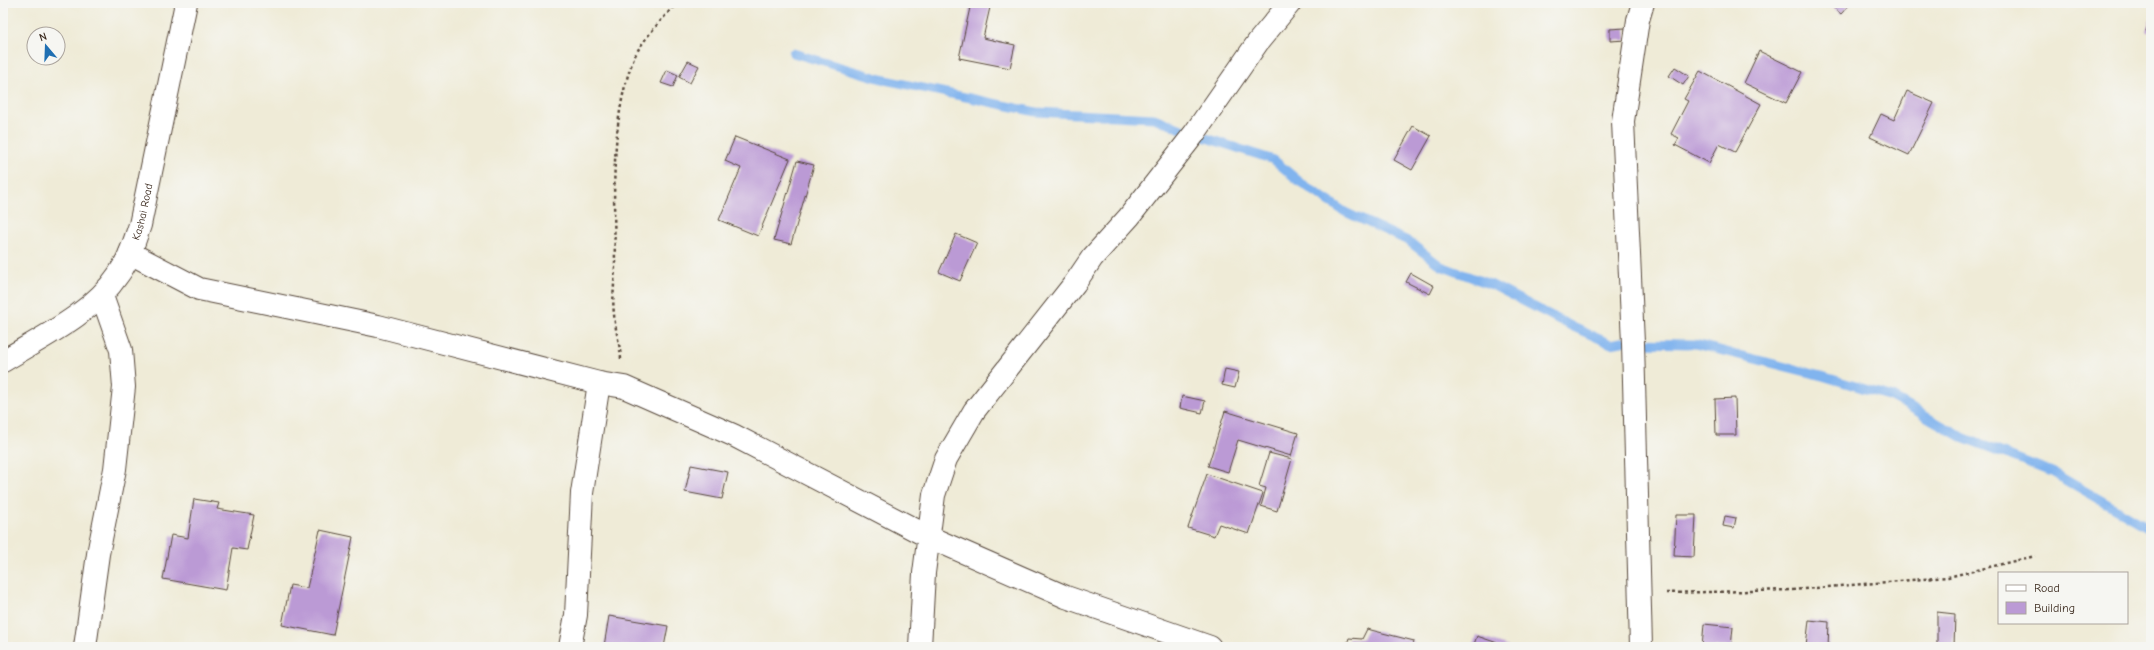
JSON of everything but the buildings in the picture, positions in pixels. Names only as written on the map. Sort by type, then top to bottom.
[{"type":"street","name":"Kashai Road","points":[[3,362],[53,331],[102,296],[119,275],[130,253],[140,224],[186,3]]},
{"type":"street","points":[[920,647],[920,618],[934,495],[946,459],[974,411],[1076,283],[1092,258],[1129,217],[1194,134],[1258,42],[1290,3]]},
{"type":"street","points":[[1641,647],[1633,343],[1624,121],[1638,20],[1643,3]]},
{"type":"street","points":[[130,253],[199,289],[378,326],[599,383],[624,387],[733,435],[929,537],[1066,597],[1210,647]]},
{"type":"street","points":[[85,647],[98,554],[115,469],[124,387],[121,350],[102,296]]},
{"type":"street","points":[[570,647],[576,616],[582,493],[599,383]]},
{"type":"path","points":[[624,387],[620,348],[614,316],[612,289],[615,264],[614,222],[618,133],[623,92],[635,56],[660,21],[677,3]]},
{"type":"path","points":[[1640,593],[1792,590],[1948,577],[2035,556]]},
{"type":"waterway","points":[[793,53],[885,80],[1036,112],[1154,118],[1194,134],[1274,160],[1300,182],[1345,212],[1408,241],[1441,266],[1492,285],[1573,327],[1611,344],[1626,341],[1633,343],[1695,344],[1822,376],[1892,397],[1962,437],[2052,472],[2151,529]]}]
